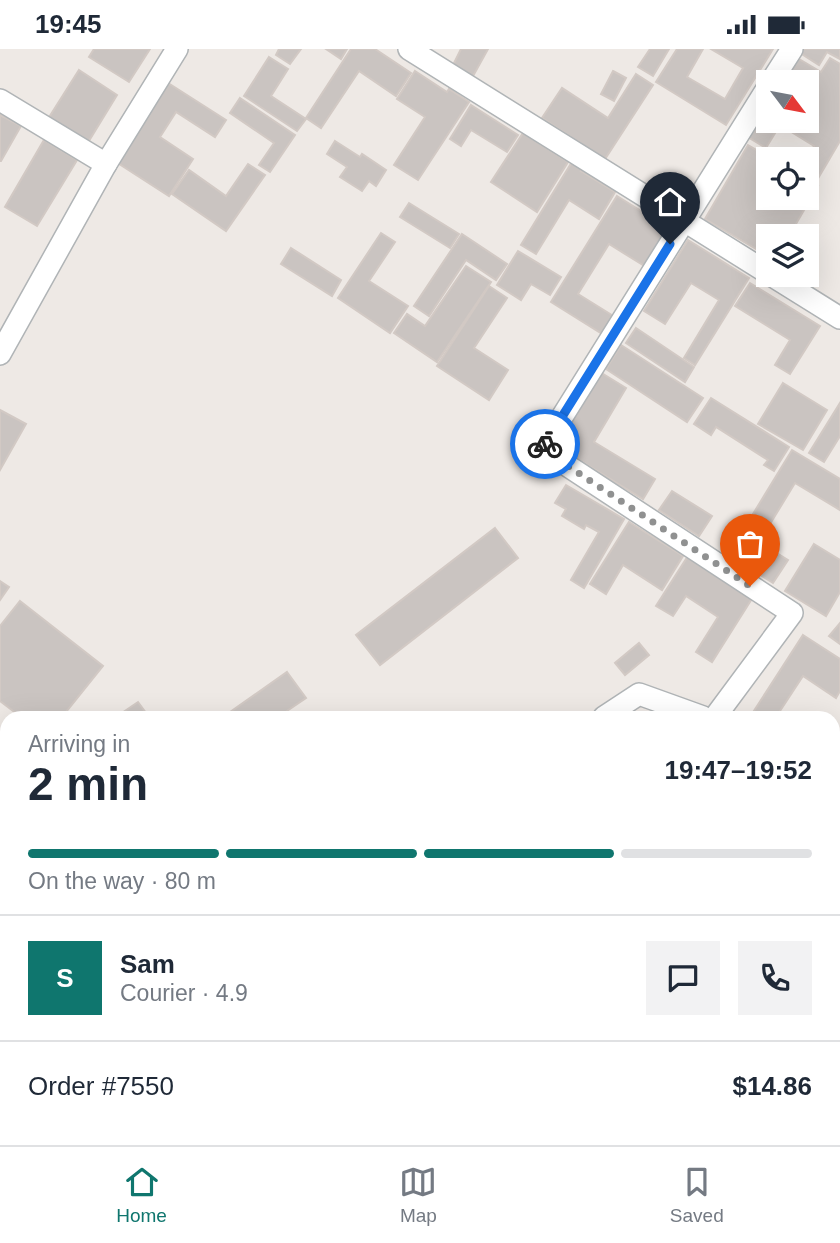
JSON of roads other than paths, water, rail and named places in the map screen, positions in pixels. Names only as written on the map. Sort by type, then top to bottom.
[{"type":"lane","points":[[1,348],[106,164],[177,49]]},
{"type":"lane","points":[[409,49],[756,265]]},
{"type":"lane","points":[[779,70],[792,49]]},
{"type":"lane","points":[[0,100],[106,164]]},
{"type":"lane","points":[[719,711],[792,613],[542,449],[756,106]]},
{"type":"lane","points":[[791,287],[840,318]]},
{"type":"lane","points":[[613,711],[639,694],[686,711]]}]
